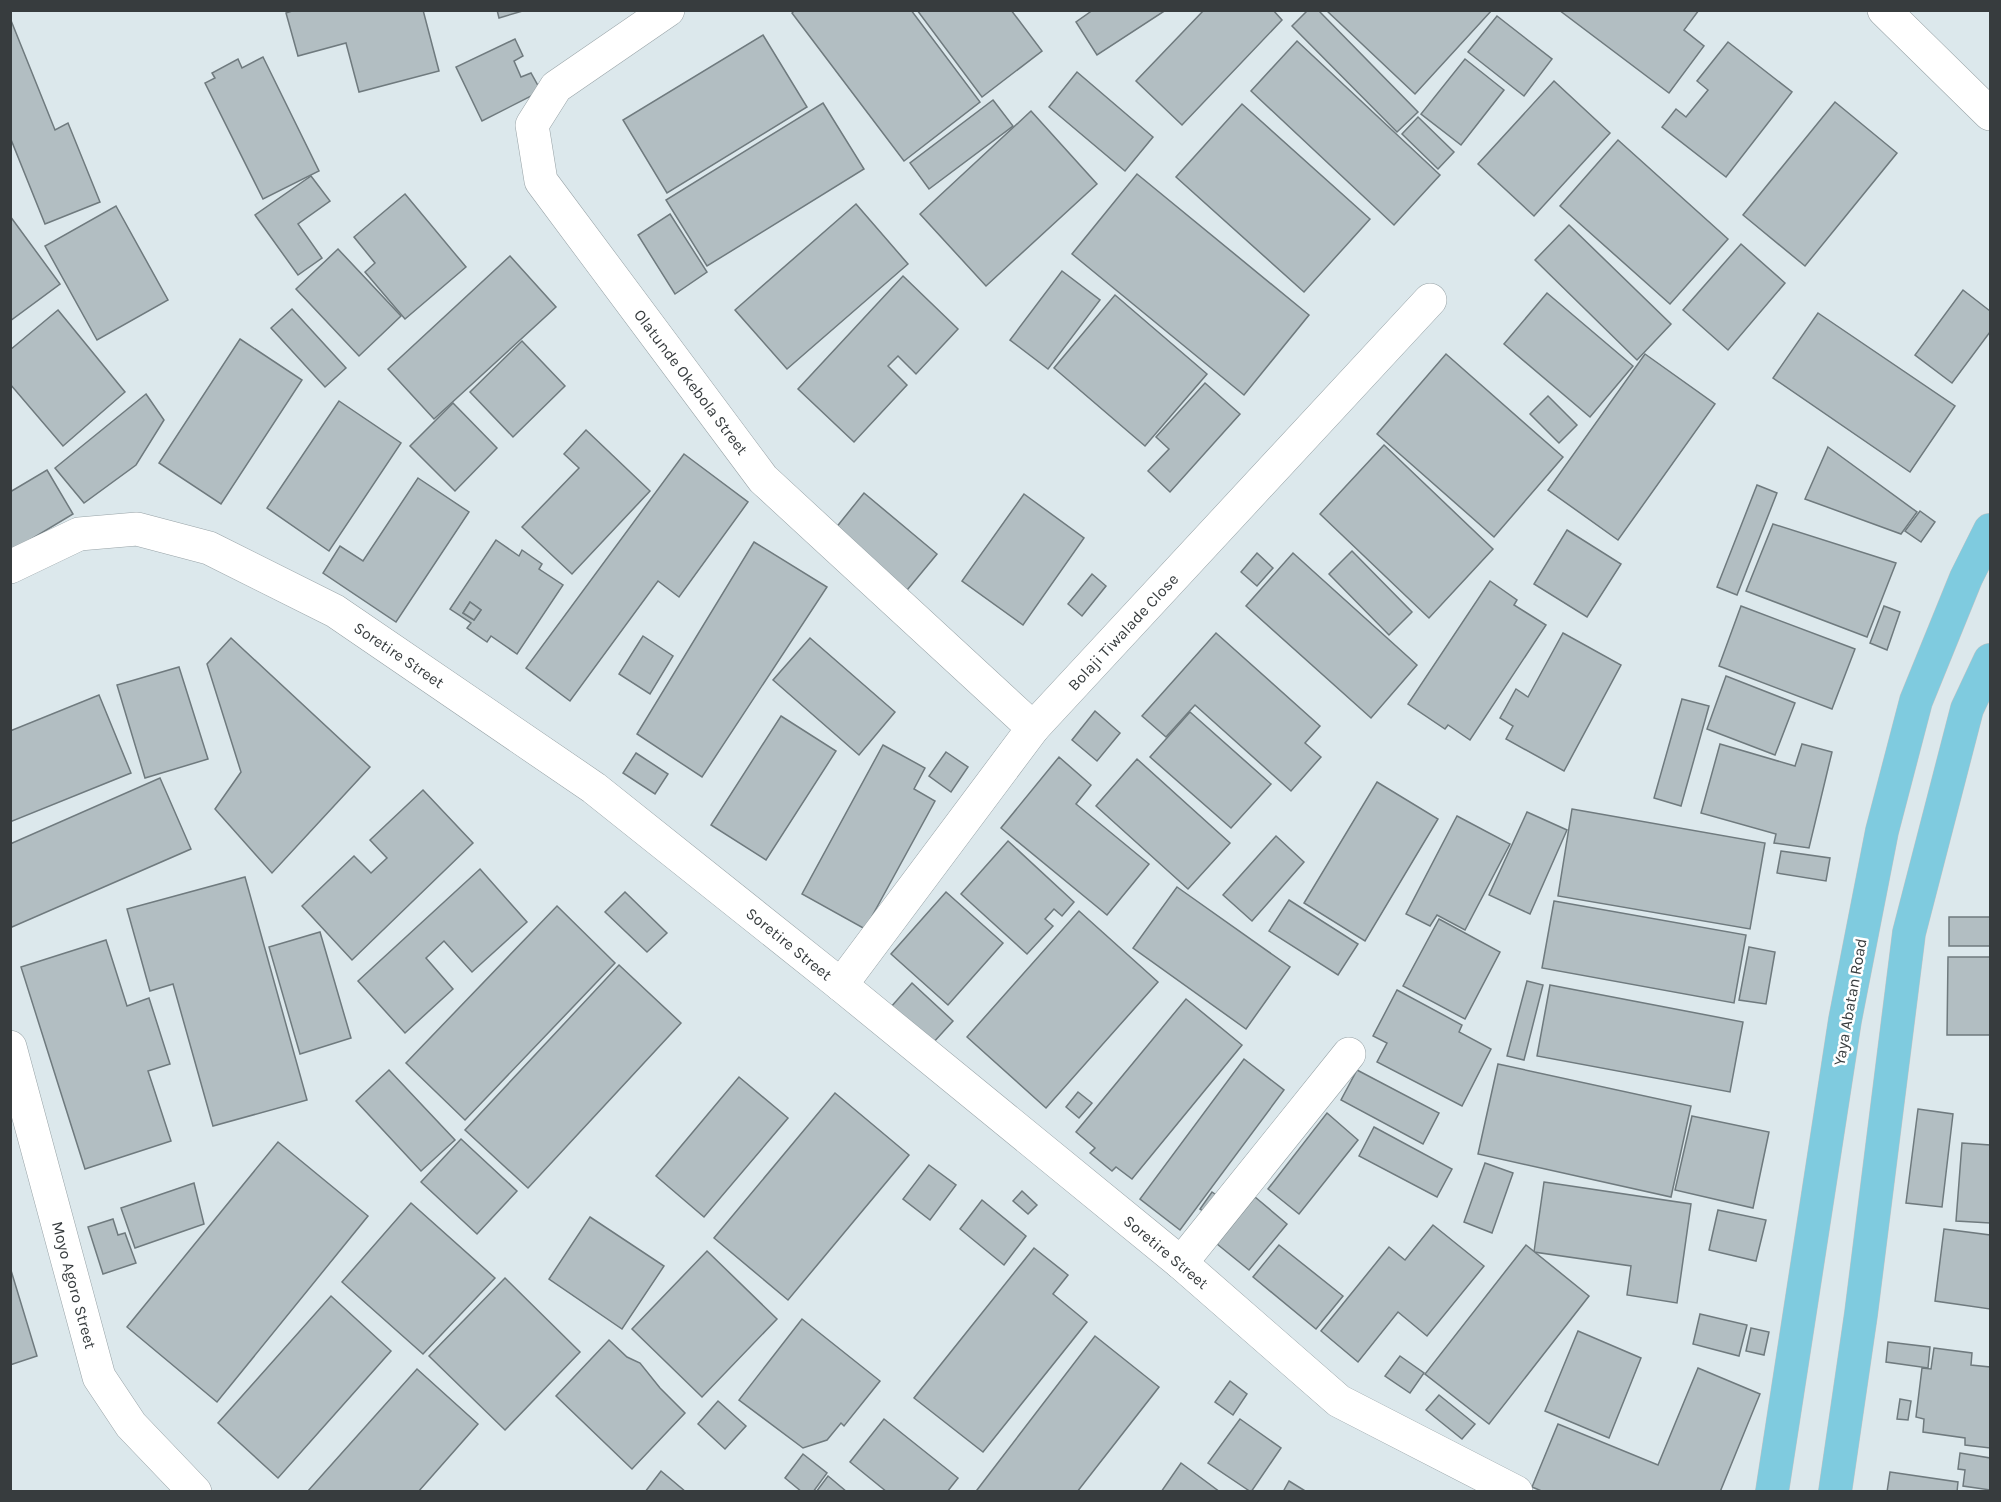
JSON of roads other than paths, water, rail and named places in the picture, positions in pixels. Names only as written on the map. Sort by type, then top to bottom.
[{"type":"main road","name":"Yaya Abatan Road","points":[[1772,1491],[1845,1020],[1882,831],[1916,701],[1966,578],[1990,530]]},
{"type":"main road","points":[[1835,1491],[1861,1314],[1909,933],[1967,709],[1990,660]]},
{"type":"street","name":"Olatunde Okebola Street","points":[[668,10],[556,87],[532,125],[541,181],[763,479],[1033,728]]},
{"type":"street","points":[[1884,10],[1990,114]]},
{"type":"street","name":"Bolaji Tiwalade Close","points":[[841,985],[1033,728],[1430,300]]},
{"type":"street","name":"Soretire Street","points":[[10,567],[79,534],[136,529],[208,548],[335,611],[594,788],[841,985],[1181,1263],[1339,1401],[1516,1491]]},
{"type":"street","name":"Moyo Agoro Street","points":[[10,1047],[99,1377],[131,1425],[195,1491]]},
{"type":"street","points":[[1181,1263],[1349,1054]]}]
